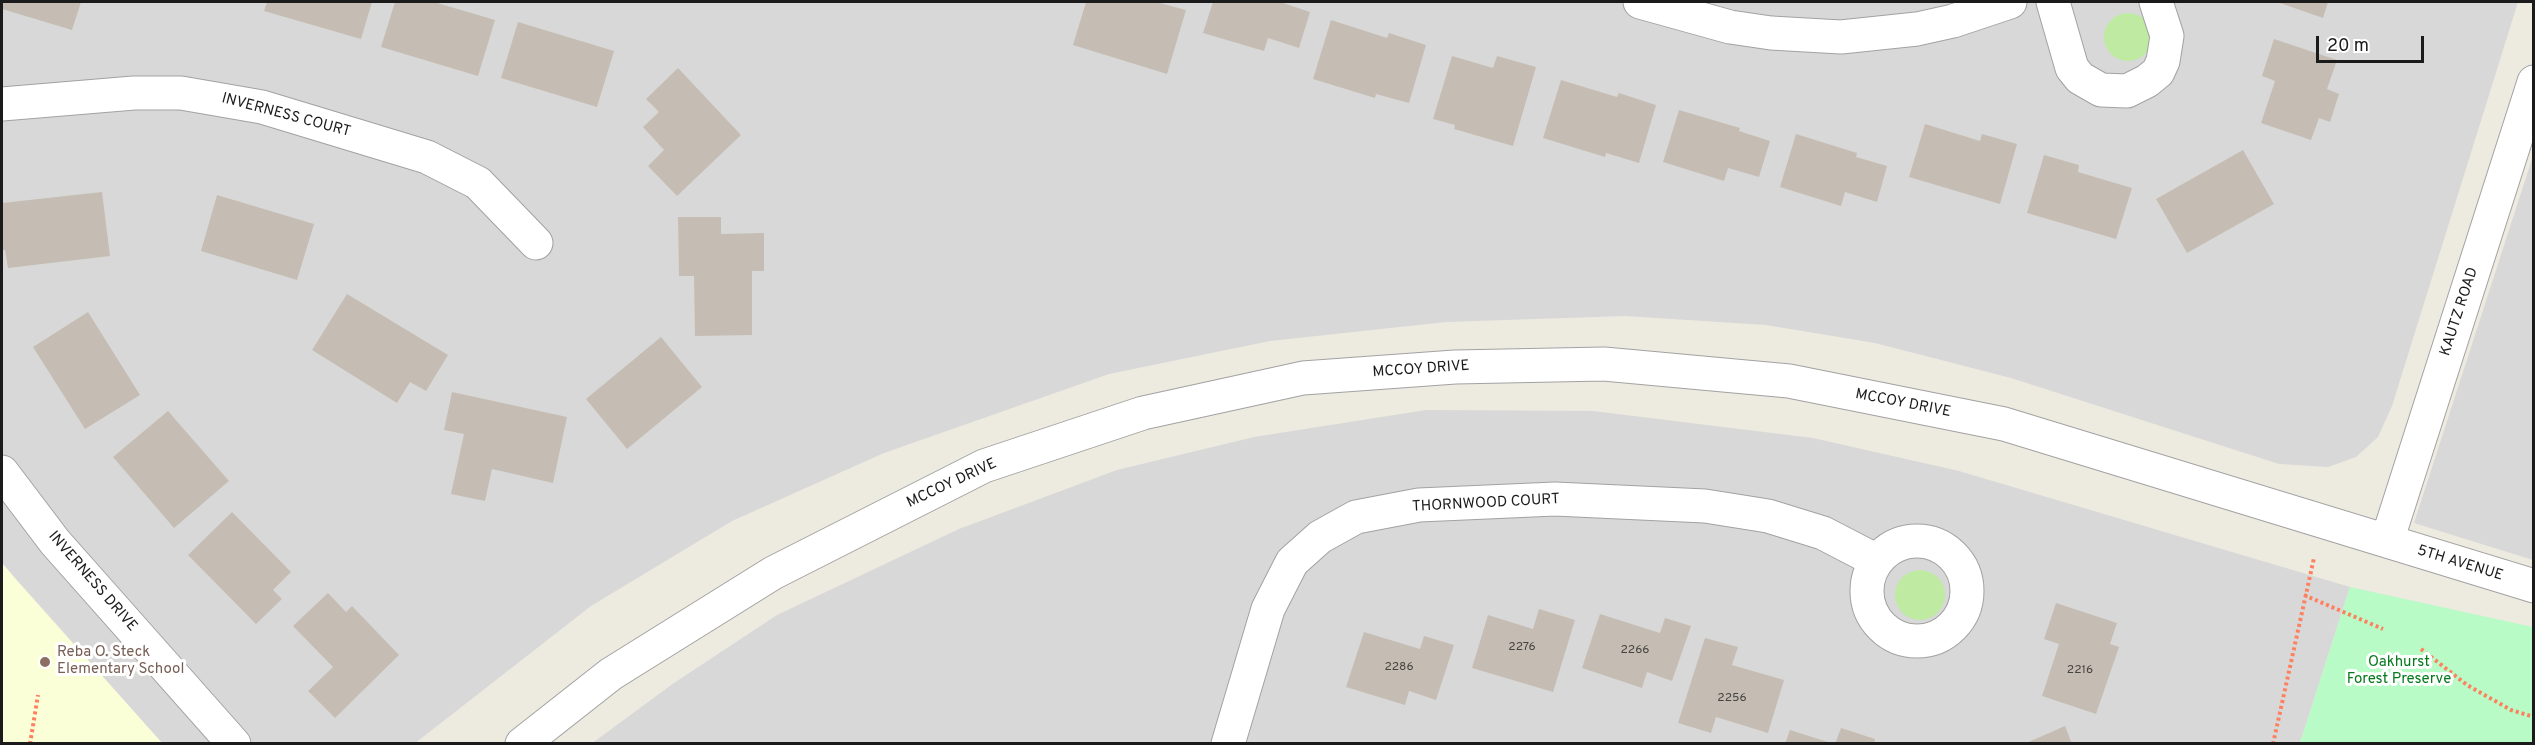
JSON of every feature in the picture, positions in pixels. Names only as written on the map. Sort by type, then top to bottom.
[{"type":"street","points":[[1640,2],[1740,28],[1771,33],[1841,37],[1917,29],[1953,21],[2010,2]]},
{"type":"street","points":[[2053,2],[2072,68],[2080,78],[2101,90],[2127,91],[2147,81],[2158,72],[2163,61],[2167,36],[2156,2]]},
{"type":"street","name":"KAUTZ ROAD","points":[[2387,541],[2534,82]]},
{"type":"street","name":"INVERNESS COURT","points":[[2,104],[134,93],[181,93],[262,107],[427,157],[477,183],[536,243]]},
{"type":"street","name":"MCCOY DRIVE","points":[[522,744],[611,674],[773,573],[984,466],[1143,412],[1303,378],[1455,367],[1604,364],[1790,381],[2004,424],[2387,541]]},
{"type":"street","name":"INVERNESS DRIVE","points":[[2,472],[55,542],[234,744]]},
{"type":"street","name":"THORNWOOD COURT","points":[[1228,744],[1269,609],[1292,562],[1320,537],[1356,517],[1419,505],[1555,499],[1705,506],[1768,516],[1823,533],[1877,561]]},
{"type":"street","name":"5TH AVENUE","points":[[2387,541],[2534,586]]},
{"type":"path","points":[[2272,744],[2314,558]]},
{"type":"path","points":[[2304,595],[2383,629]]},
{"type":"path","points":[[2421,649],[2467,685],[2511,710],[2534,717]]},
{"type":"path","points":[[30,744],[38,694]]},
{"type":"shaded area","points":[[2,2],[2518,2],[2392,406],[2378,437],[2356,457],[2328,467],[2279,464],[2011,378],[1875,343],[1766,325],[1625,316],[1446,322],[1270,341],[1109,374],[884,453],[732,521],[591,606],[414,744],[162,743],[2,563]]},
{"type":"shaded area","points":[[2533,156],[2534,560],[2414,523]]},
{"type":"shaded area","points":[[1426,410],[1593,411],[1813,438],[1959,471],[2350,587],[2300,743],[591,744],[674,683],[777,615],[959,529],[1117,470],[1254,437]]},
{"type":"shaded area","name":"Reba O. Steck Elementary School","points":[[2,563],[17,581],[162,743],[2,743]]},
{"type":"green space","points":[[2128,13],[2145,20],[2152,37],[2145,54],[2128,61],[2111,54],[2104,37],[2111,20]]},
{"type":"green space","points":[[1920,570],[1929,572],[1940,581],[1945,595],[1943,604],[1934,615],[1920,620],[1911,618],[1900,609],[1895,595],[1897,586],[1906,575]]},
{"type":"green space","name":"Oakhurst Forest Preserve","points":[[2350,587],[2533,627],[2533,743],[2300,743]]},
{"type":"building","points":[[2,2],[81,2],[72,30],[2,9]]},
{"type":"building","points":[[267,2],[372,2],[361,39],[264,11]]},
{"type":"building","points":[[395,2],[434,2],[495,20],[478,76],[381,47]]},
{"type":"building","points":[[1086,2],[1156,2],[1186,10],[1167,74],[1073,45]]},
{"type":"building","points":[[1213,2],[1280,2],[1310,12],[1299,48],[1268,38],[1264,51],[1203,33]]},
{"type":"building","points":[[2277,2],[2328,2],[2323,18]]},
{"type":"building","points":[[1331,20],[1387,38],[1389,33],[1426,45],[1409,103],[1376,94],[1375,98],[1313,79]]},
{"type":"building","points":[[518,22],[614,51],[597,107],[501,78]]},
{"type":"building","points":[[2274,39],[2337,60],[2327,89],[2339,94],[2330,122],[2319,118],[2311,140],[2261,123],[2275,81],[2262,76]]},
{"type":"building","points":[[1452,56],[1493,68],[1497,56],[1536,67],[1513,146],[1454,129],[1455,125],[1433,119]]},
{"type":"building","points":[[678,68],[741,135],[677,196],[648,166],[664,150],[643,127],[659,112],[646,99]]},
{"type":"building","points":[[1561,80],[1617,97],[1619,93],[1656,105],[1639,163],[1606,153],[1605,157],[1543,138]]},
{"type":"building","points":[[1679,110],[1740,128],[1739,131],[1770,141],[1759,177],[1728,168],[1724,181],[1663,162]]},
{"type":"building","points":[[1925,124],[1980,141],[1982,134],[2017,144],[2000,204],[1909,177]]},
{"type":"building","points":[[1796,134],[1857,153],[1856,157],[1887,166],[1877,202],[1845,192],[1841,206],[1780,187]]},
{"type":"building","points":[[2243,150],[2274,204],[2187,253],[2156,199]]},
{"type":"building","points":[[2044,155],[2079,165],[2078,172],[2132,188],[2116,239],[2027,213]]},
{"type":"building","points":[[102,192],[110,256],[8,268],[5,250],[2,250],[2,203]]},
{"type":"building","points":[[217,195],[314,224],[297,280],[201,251]]},
{"type":"building","points":[[678,217],[721,217],[721,234],[764,233],[764,271],[752,271],[752,335],[695,336],[694,276],[679,276]]},
{"type":"building","points":[[347,294],[448,355],[426,391],[410,382],[397,403],[312,350]]},
{"type":"building","points":[[88,312],[140,395],[85,429],[33,347]]},
{"type":"building","points":[[661,337],[702,387],[627,449],[586,399]]},
{"type":"building","points":[[452,392],[567,417],[553,483],[492,469],[485,501],[451,494],[464,434],[444,430]]},
{"type":"building","points":[[168,411],[229,481],[174,528],[113,457]]},
{"type":"building","points":[[232,512],[291,572],[273,590],[282,599],[256,624],[188,555]]},
{"type":"building","points":[[328,593],[346,612],[352,606],[399,655],[335,718],[308,691],[333,667],[293,626]]},
{"type":"building","points":[[2056,603],[2117,623],[2110,644],[2119,647],[2096,714],[2042,696],[2059,644],[2044,639]]},
{"type":"building","points":[[1539,609],[1575,620],[1553,692],[1472,668],[1488,615],[1533,629]]},
{"type":"building","points":[[1600,614],[1660,633],[1665,618],[1691,626],[1672,681],[1647,672],[1642,688],[1582,668]]},
{"type":"building","points":[[1364,632],[1420,649],[1424,636],[1454,645],[1436,700],[1409,691],[1405,705],[1346,687]]},
{"type":"building","points":[[1705,638],[1738,647],[1732,665],[1784,680],[1768,733],[1716,717],[1711,733],[1678,723]]},
{"type":"building","points":[[2065,726],[2072,744],[2024,744]]},
{"type":"building","points":[[1841,728],[1875,739],[1874,744],[1835,744]]},
{"type":"building","points":[[1790,730],[1831,743],[1785,744]]},
{"type":"place","name":"Reba O. Steck Elementary School","points":[[45,662]]}]
